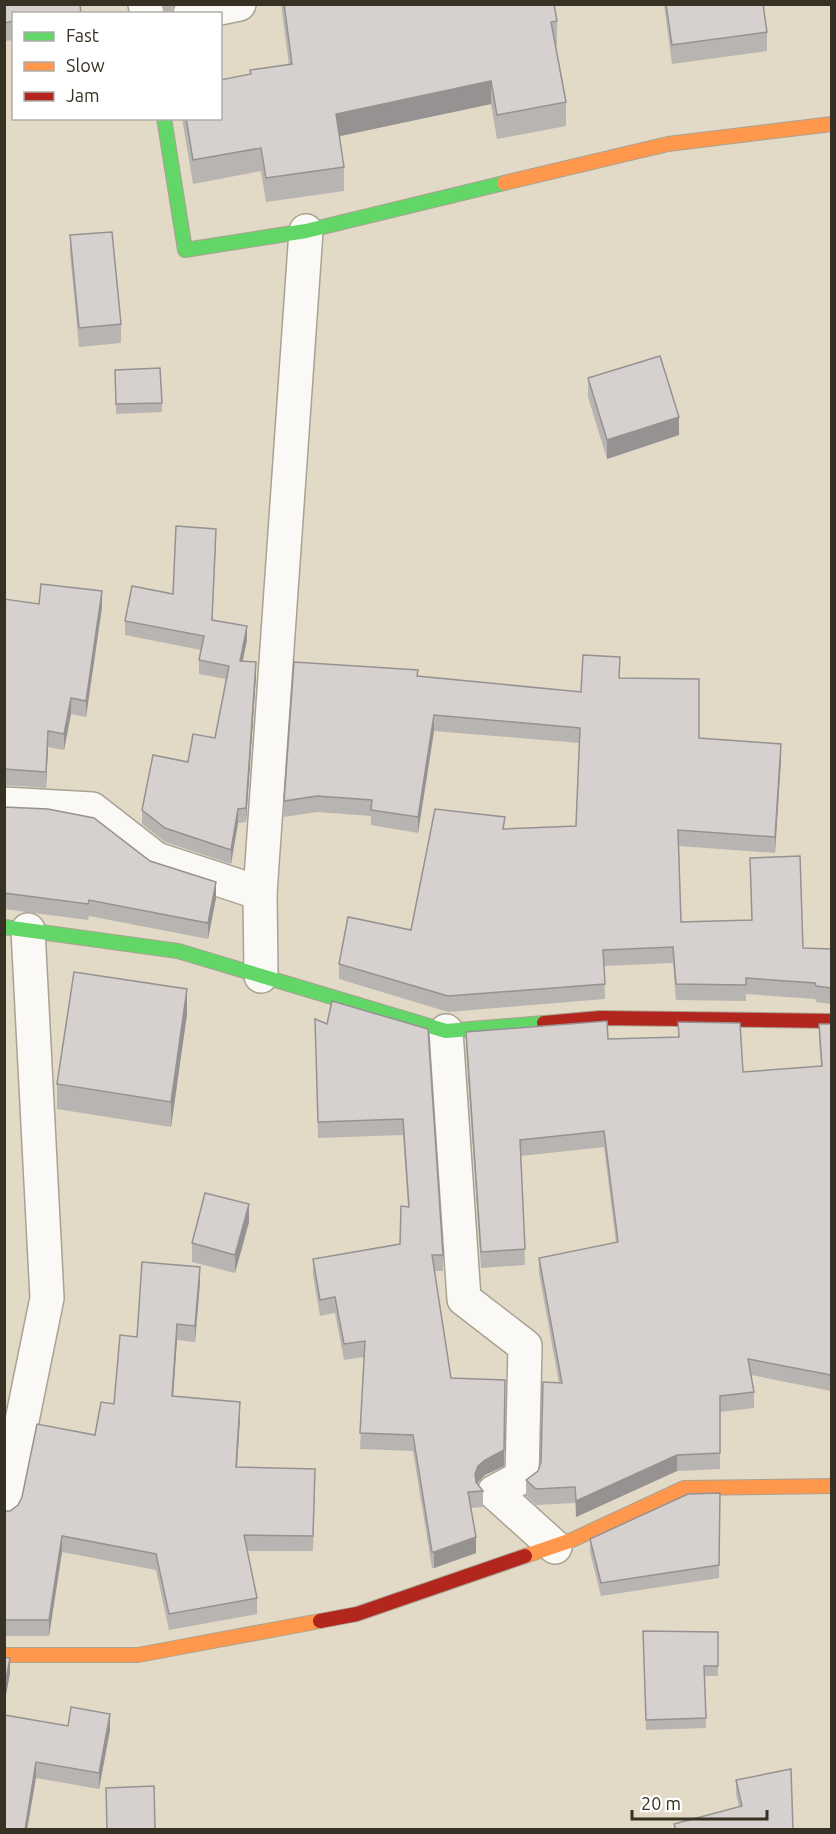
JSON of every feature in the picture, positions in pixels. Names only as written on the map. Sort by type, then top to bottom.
[{"type":"street","points":[[200,12],[239,4]]},
{"type":"street","points":[[164,120],[185,250],[306,231],[668,144],[831,124]]},
{"type":"street","points":[[261,976],[260,893],[306,231]]},
{"type":"street","points":[[4,804],[92,809],[156,859],[260,893]]},
{"type":"street","points":[[4,1509],[47,1298],[16,928],[178,951],[446,1031],[600,1018],[831,1021]]},
{"type":"street","points":[[446,1031],[464,1299],[525,1346],[522,1477],[494,1492],[555,1547]]},
{"type":"street","points":[[4,1655],[138,1655],[357,1614],[555,1547],[684,1488],[831,1486]]},
{"type":"building","points":[[4,4],[80,4],[81,12],[12,12],[12,21],[4,23]]},
{"type":"building","points":[[284,4],[554,4],[557,21],[551,22],[566,102],[497,115],[491,81],[336,114],[344,167],[266,178],[261,148],[193,160],[186,120],[222,120],[222,80],[251,74],[250,70],[292,64]]},
{"type":"building","points":[[666,4],[763,4],[767,32],[672,45]]},
{"type":"building","points":[[112,232],[121,324],[79,328],[70,235]]},
{"type":"building","points":[[660,356],[679,417],[607,440],[588,378]]},
{"type":"building","points":[[160,368],[162,403],[116,404],[115,370]]},
{"type":"building","points":[[176,526],[216,529],[212,620],[247,626],[240,661],[256,662],[246,808],[238,809],[231,850],[165,828],[142,810],[153,755],[188,762],[193,734],[215,738],[229,666],[199,660],[204,636],[125,621],[132,586],[173,594]]},
{"type":"building","points":[[41,584],[102,591],[86,701],[71,698],[64,734],[48,731],[46,772],[4,769],[4,599],[39,604]]},
{"type":"building","points":[[583,655],[620,657],[619,678],[699,679],[699,738],[781,744],[775,837],[678,830],[681,922],[752,920],[750,858],[800,856],[803,948],[831,949],[831,988],[816,986],[815,983],[746,978],[746,985],[676,984],[673,947],[603,950],[605,984],[448,996],[339,964],[348,917],[411,930],[435,809],[505,817],[503,829],[576,826],[580,728],[434,715],[418,817],[371,810],[372,800],[317,796],[284,801],[294,662],[418,670],[417,676],[581,692]]},
{"type":"building","points":[[4,807],[48,809],[94,818],[150,861],[216,882],[208,923],[89,900],[88,904],[4,893]]},
{"type":"building","points":[[74,972],[187,989],[171,1102],[57,1084]]},
{"type":"building","points":[[332,1001],[428,1029],[443,1255],[432,1255],[451,1378],[505,1380],[504,1450],[478,1466],[475,1474],[476,1482],[483,1491],[468,1492],[476,1537],[434,1552],[432,1552],[413,1435],[360,1433],[365,1341],[344,1344],[335,1297],[320,1300],[313,1259],[400,1244],[401,1206],[409,1207],[403,1119],[318,1122],[315,1019],[327,1024]]},
{"type":"building","points":[[607,1021],[608,1039],[679,1037],[678,1022],[740,1023],[743,1072],[822,1066],[819,1024],[831,1024],[831,1375],[748,1359],[754,1392],[720,1396],[720,1453],[677,1455],[576,1501],[575,1487],[536,1489],[526,1480],[538,1471],[541,1462],[543,1382],[562,1383],[539,1258],[618,1242],[604,1131],[520,1140],[525,1249],[481,1252],[466,1032]]},
{"type":"building","points":[[205,1193],[249,1204],[235,1255],[192,1243]]},
{"type":"building","points":[[142,1262],[200,1267],[195,1326],[177,1324],[172,1396],[240,1402],[236,1467],[315,1469],[313,1536],[244,1535],[257,1598],[169,1614],[156,1554],[62,1536],[49,1620],[4,1620],[4,1511],[10,1511],[18,1505],[22,1497],[37,1424],[95,1435],[101,1402],[114,1404],[120,1335],[137,1337]]},
{"type":"building","points":[[720,1493],[719,1565],[601,1583],[590,1539],[688,1494]]},
{"type":"building","points":[[643,1631],[718,1632],[718,1666],[704,1666],[706,1718],[646,1720]]},
{"type":"building","points":[[4,1657],[10,1658],[4,1690]]},
{"type":"building","points":[[71,1707],[110,1714],[99,1773],[36,1762],[25,1830],[4,1830],[4,1715],[68,1726]]},
{"type":"building","points":[[791,1769],[793,1830],[676,1830],[674,1824],[742,1806],[736,1780]]},
{"type":"building","points":[[154,1786],[155,1830],[107,1830],[106,1788]]},
{"type":"traffic: fast","points":[[164,120],[185,250],[306,231],[504,183]]},
{"type":"traffic: fast","points":[[4,927],[178,951],[446,1031],[544,1023]]},
{"type":"traffic: slow","points":[[504,183],[668,144],[832,124]]},
{"type":"traffic: slow","points":[[525,1556],[572,1540],[684,1488],[832,1486]]},
{"type":"traffic: slow","points":[[4,1655],[138,1655],[320,1621]]},
{"type":"traffic: jam","points":[[544,1023],[600,1018],[832,1021]]},
{"type":"traffic: jam","points":[[320,1621],[357,1614],[525,1556]]}]
